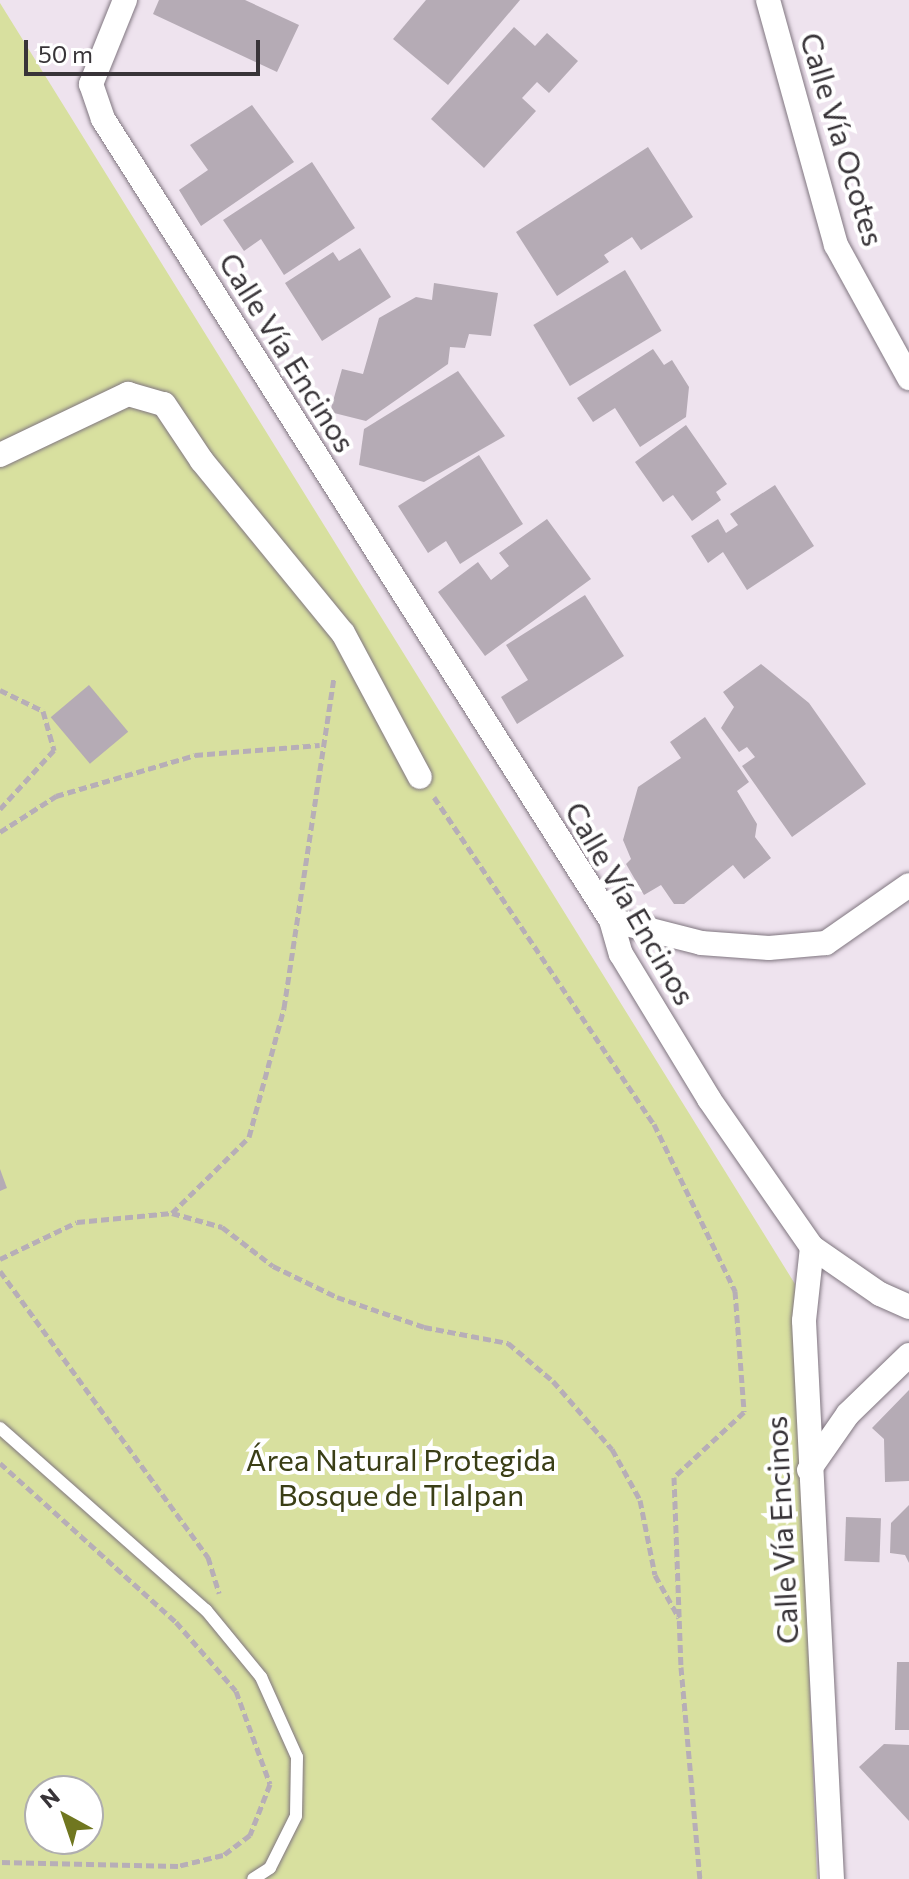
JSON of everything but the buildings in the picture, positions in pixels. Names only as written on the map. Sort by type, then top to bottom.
[{"type":"street","name":"Calle Vía Encinos","points":[[125,0],[91,84],[103,119],[611,920],[621,954],[709,1099],[812,1247],[804,1321],[809,1470],[832,1879]]},
{"type":"street","name":"Calle Vía Ocotes","points":[[768,0],[836,245],[909,378]]},
{"type":"street","points":[[0,455],[128,394],[164,404],[202,461],[343,633],[420,777]]},
{"type":"street","points":[[611,920],[701,943],[769,948],[826,943],[909,885]]},
{"type":"street","points":[[812,1247],[880,1294],[909,1307]]},
{"type":"street","points":[[809,1470],[848,1414],[909,1355]]},
{"type":"lane","points":[[0,1428],[206,1610],[261,1677],[297,1757],[296,1816],[270,1868],[253,1879]]},
{"type":"path","points":[[172,1213],[249,1137],[284,1008],[320,745],[343,633]]},
{"type":"path","points":[[0,690],[43,711],[54,750],[0,809]]},
{"type":"path","points":[[0,832],[56,796],[195,755],[320,745]]},
{"type":"path","points":[[420,777],[553,966],[654,1124],[735,1291],[744,1412],[674,1477],[680,1619],[700,1879]]},
{"type":"path","points":[[0,1259],[77,1222],[172,1213],[222,1227],[273,1266],[337,1297],[424,1327],[508,1343],[553,1381],[612,1449],[640,1500],[655,1575],[680,1619]]},
{"type":"path","points":[[0,1271],[208,1557],[221,1601]]},
{"type":"path","points":[[0,1463],[176,1622],[236,1691]]},
{"type":"path","points":[[0,1862],[178,1866],[223,1855],[250,1835],[270,1784],[236,1691],[234,1644]]},
{"type":"green space","name":"Área Natural Protegida Bosque de Tlalpan","points":[[0,3],[795,1284],[817,1879],[0,1879]]}]
